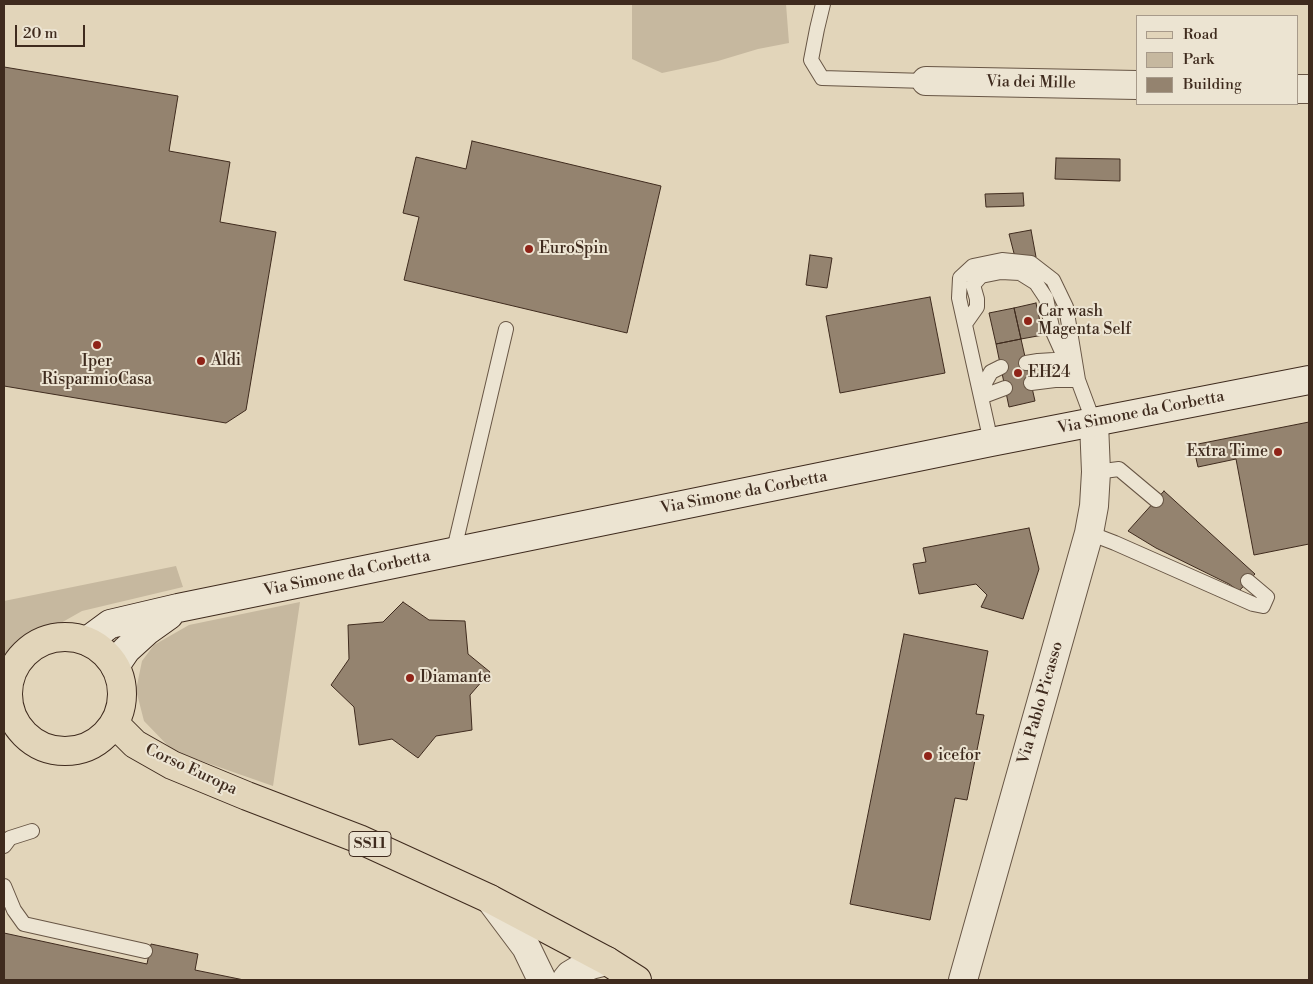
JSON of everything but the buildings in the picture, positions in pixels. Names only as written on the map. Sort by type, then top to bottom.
[{"type":"main road","points":[[68,637],[87,642],[103,652],[115,666],[120,680],[122,695],[120,710],[114,723],[102,738],[86,747],[68,752],[49,749],[32,742],[7,713],[7,694],[10,676],[19,659],[33,647],[50,639],[68,637]]},
{"type":"main road","name":"Corso Europa","points":[[114,723],[135,744],[172,765],[246,796],[359,839],[490,899]]},
{"type":"main road","points":[[490,899],[607,961],[638,980]]},
{"type":"street","name":"Via dei Mille","points":[[926,81],[1136,86]]},
{"type":"street","name":"Via Simone da Corbetta","points":[[87,642],[110,624],[178,608],[991,442],[1309,380]]},
{"type":"street","name":"Via Pablo Picasso","points":[[963,980],[1089,533],[1094,506],[1096,472],[1094,423]]},
{"type":"street","name":"Via Simone da Corbetta","points":[[115,666],[126,650],[148,630],[178,608]]},
{"type":"street","points":[[490,899],[526,947],[542,980]]},
{"type":"street","points":[[566,980],[580,969],[607,961]]},
{"type":"lane","points":[[823,4],[811,60],[822,78],[926,81]]},
{"type":"lane","points":[[991,442],[965,324],[977,307],[973,285],[981,276],[1001,272],[1020,273],[1036,283],[1046,298],[1054,332],[1062,352],[1078,380],[1094,423]]},
{"type":"lane","points":[[459,551],[456,541],[506,329]]},
{"type":"lane","points":[[1026,362],[1054,360],[1065,367],[1078,380]]},
{"type":"lane","points":[[981,397],[991,372],[1001,367]]},
{"type":"lane","points":[[1031,383],[1054,380],[1078,380]]},
{"type":"lane","points":[[981,397],[1005,388]]},
{"type":"lane","points":[[1096,472],[1119,469],[1156,500]]},
{"type":"lane","points":[[1089,533],[1116,543],[1253,604],[1263,606],[1267,596],[1248,581]]},
{"type":"lane","points":[[4,846],[10,838],[32,831]]},
{"type":"lane","points":[[4,886],[14,910],[24,924],[145,951]]},
{"type":"green space","points":[[632,4],[786,4],[789,43],[662,73],[632,59]]},
{"type":"green space","points":[[176,566],[183,587],[82,611],[4,657],[4,601]]},
{"type":"green space","points":[[300,602],[273,786],[173,751],[144,721],[136,690],[142,661],[154,645],[189,625]]},
{"type":"place","name":"EuroSpin","points":[[529,249]]},
{"type":"place","name":"Car wash Magenta Self","points":[[1028,321]]},
{"type":"place","name":"Iper RisparmioCasa","points":[[97,345]]},
{"type":"place","name":"Aldi","points":[[201,361]]},
{"type":"place","name":"EH24","points":[[1018,373]]},
{"type":"place","name":"Extra Time","points":[[1278,452]]},
{"type":"place","name":"Diamante","points":[[410,678]]},
{"type":"place","name":"icefor","points":[[928,756]]}]
